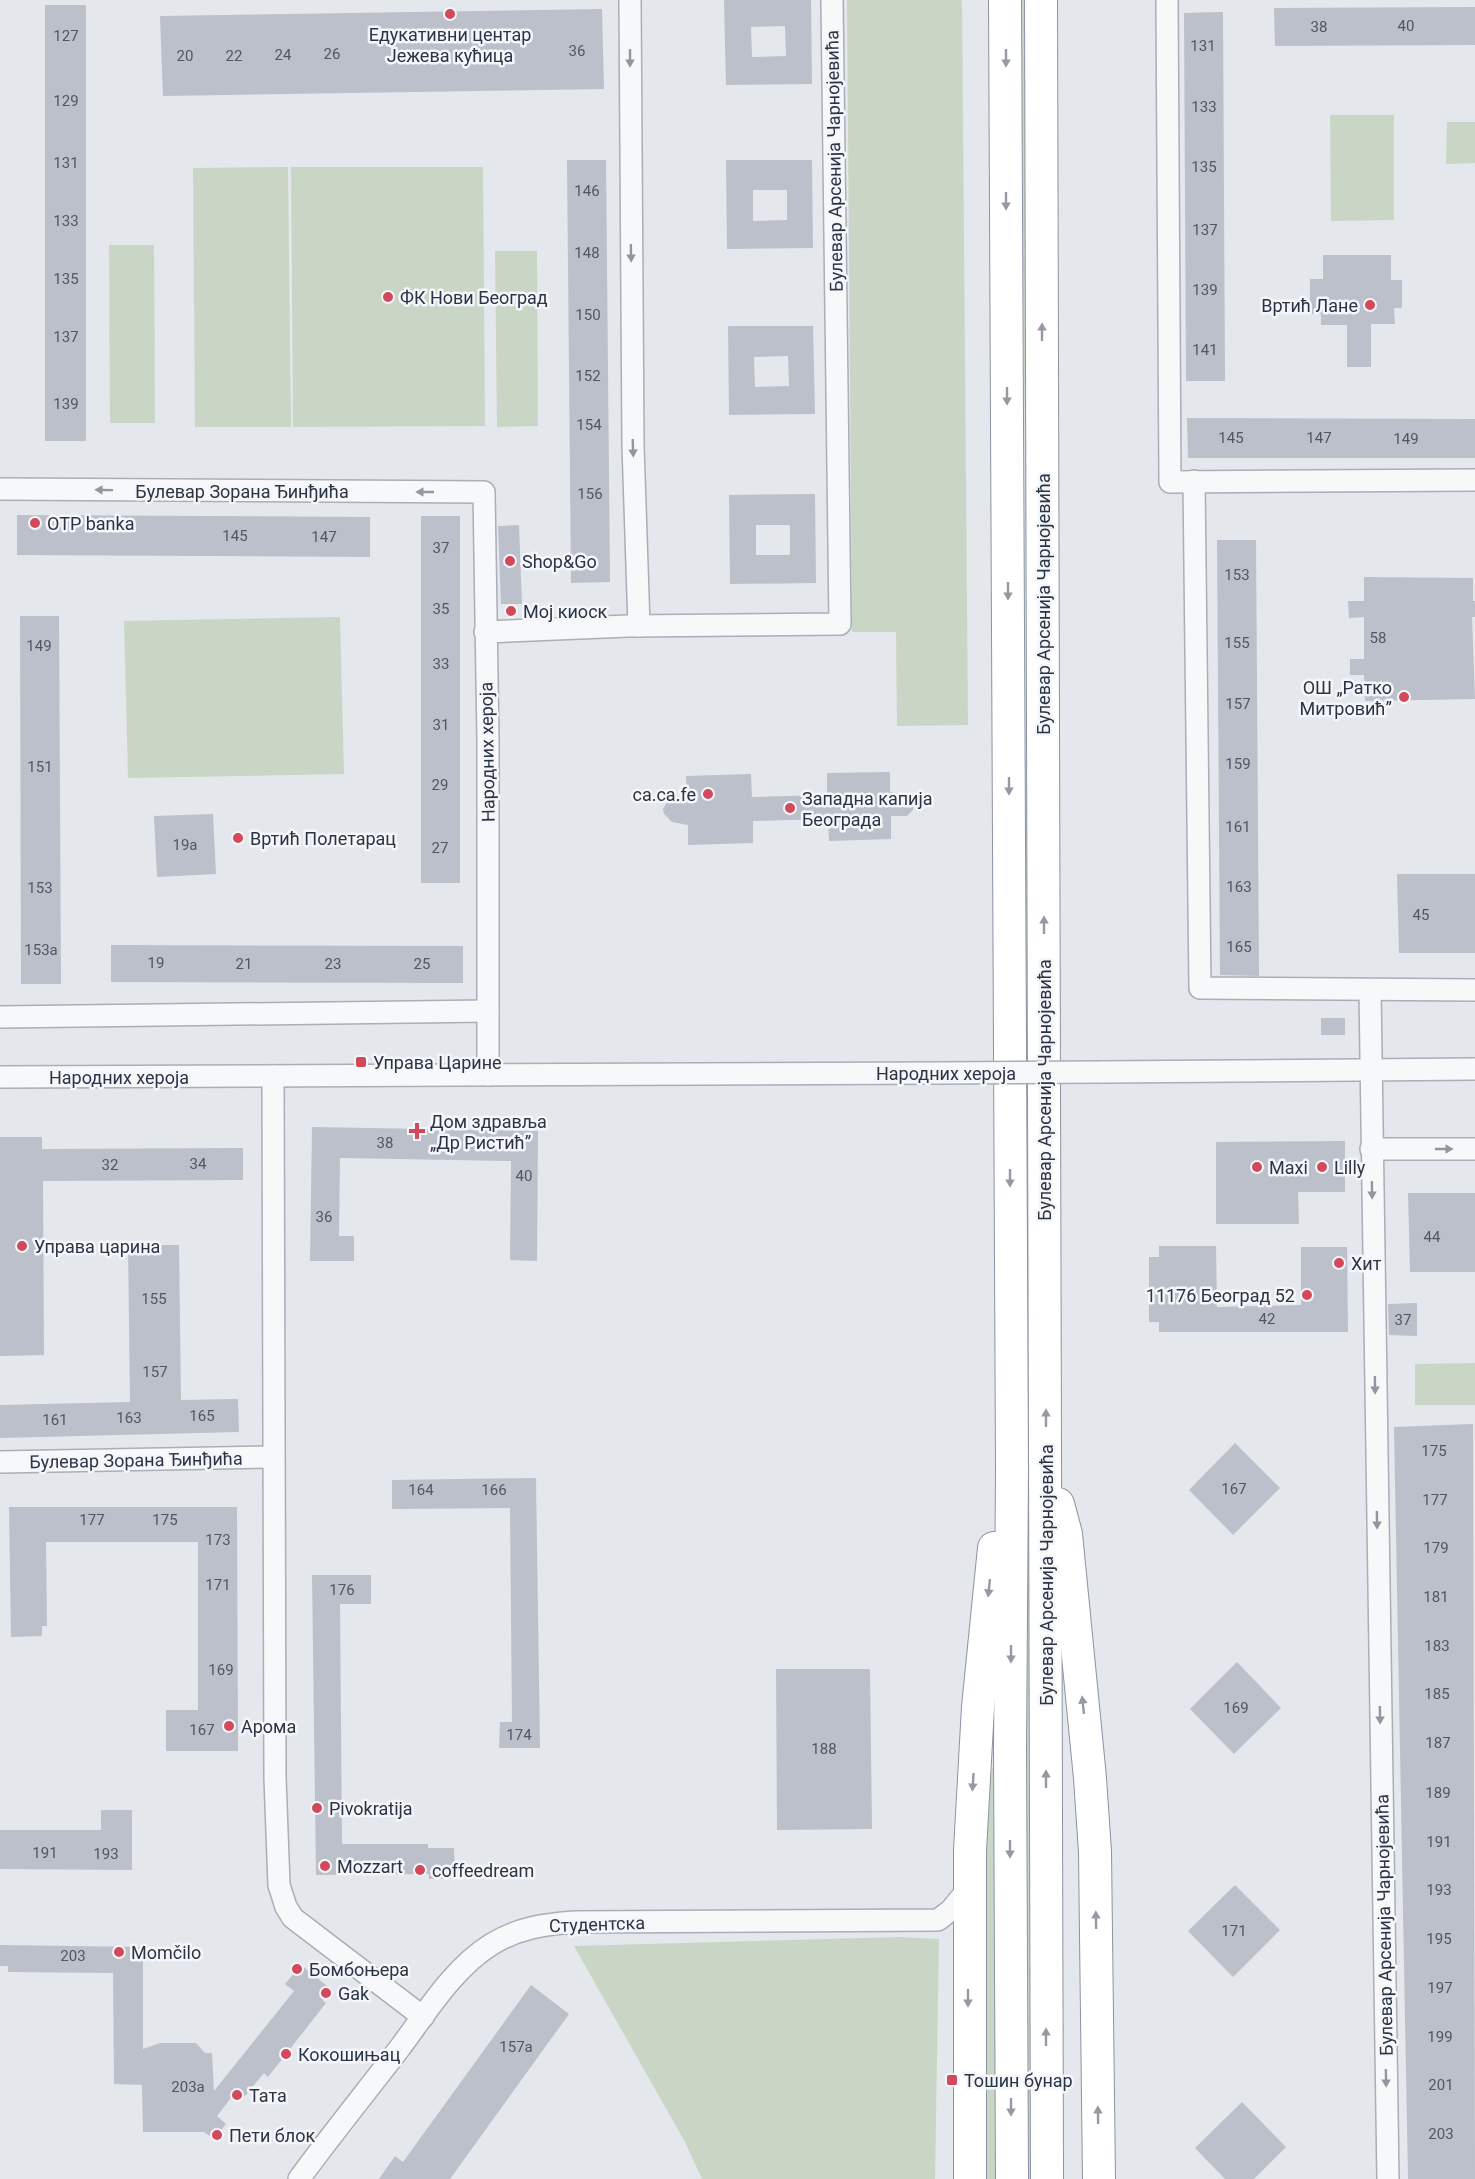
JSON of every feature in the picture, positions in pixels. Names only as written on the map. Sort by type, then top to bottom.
[{"type":"highway","name":"Булевар Арсенија Чарнојевића","points":[[1005,0],[1012,1470],[1010,1738],[1012,2179]]},
{"type":"highway","name":"Булевар Арсенија Чарнојевића","points":[[1041,0],[1047,2179]]},
{"type":"highway","points":[[970,2179],[969,1888],[976,1731],[998,1504],[1004,1484],[1012,1470]]},
{"type":"highway","points":[[1046,1476],[1057,1498],[1066,1534],[1090,1778],[1095,1852],[1100,2177]]},
{"type":"street","points":[[630,0],[633,445],[639,626]]},
{"type":"street","name":"Булевар Арсенија Чарнојевића","points":[[485,632],[639,626],[840,624],[832,0]]},
{"type":"street","points":[[1167,0],[1170,482],[1475,480]]},
{"type":"street","points":[[1194,482],[1200,988],[1475,990]]},
{"type":"street","name":"Булевар Зорана Ђинђића","points":[[0,489],[484,492]]},
{"type":"street","name":"Народних хероја","points":[[484,492],[488,740],[488,1075]]},
{"type":"street","name":"Булевар Арсенија Чарнојевића","points":[[1370,990],[1388,2179]]},
{"type":"street","points":[[0,1017],[488,1011]]},
{"type":"street","name":"Народних хероја","points":[[0,1077],[1475,1069]]},
{"type":"street","points":[[273,1076],[275,1778],[279,1885],[282,1898],[293,1918],[423,2017]]},
{"type":"street","points":[[1371,1141],[1475,1149]]},
{"type":"street","name":"Булевар Зорана Ђинђића","points":[[0,1462],[273,1457]]},
{"type":"street","points":[[969,1888],[951,1910],[938,1920],[952,1931],[969,1953]]},
{"type":"street","name":"Студентска","points":[[299,2179],[463,1968],[500,1940],[534,1927],[575,1922],[938,1920]]},
{"type":"green space","points":[[847,0],[962,0],[968,725],[897,726],[896,632],[852,632]]},
{"type":"green space","points":[[1020,0],[1034,0],[1038,2179],[1025,2179],[1023,996],[1028,727]]},
{"type":"green space","points":[[1330,115],[1394,115],[1394,220],[1331,221]]},
{"type":"green space","points":[[1447,122],[1475,122],[1475,163],[1446,164]]},
{"type":"green space","points":[[288,167],[291,427],[195,427],[193,168]]},
{"type":"green space","name":"ФК Нови Београд","points":[[291,167],[483,167],[485,426],[293,427]]},
{"type":"green space","points":[[109,245],[154,245],[155,423],[110,423]]},
{"type":"green space","points":[[495,251],[537,251],[538,426],[497,427]]},
{"type":"green space","points":[[340,617],[344,774],[128,778],[124,621]]},
{"type":"green space","points":[[1475,1363],[1475,1405],[1415,1405],[1415,1364]]},
{"type":"green space","points":[[1002,1723],[1001,2179],[984,2179],[984,1835],[992,1770]]},
{"type":"green space","points":[[899,1937],[939,1939],[935,2179],[702,2179],[685,2142],[574,1946]]},
{"type":"building","points":[[724,0],[811,0],[812,84],[726,85]],"holes":[[[785,26],[786,56],[752,57],[751,27]]]},
{"type":"building","points":[[45,5],[86,5],[86,441],[45,441]]},
{"type":"building","points":[[1475,7],[1475,45],[1275,46],[1274,8]]},
{"type":"building","points":[[602,9],[604,89],[163,96],[160,16]]},
{"type":"building","points":[[1223,12],[1225,381],[1186,381],[1184,13]]},
{"type":"building","points":[[567,160],[606,160],[610,582],[571,583]]},
{"type":"building","points":[[726,160],[812,160],[813,248],[727,249]],"holes":[[[753,190],[787,190],[787,220],[753,221]]]},
{"type":"building","points":[[1323,255],[1391,255],[1391,280],[1402,280],[1402,308],[1394,308],[1395,324],[1371,324],[1371,367],[1347,367],[1347,325],[1321,325],[1321,314],[1310,314],[1310,279],[1323,279]]},
{"type":"building","points":[[728,326],[813,326],[815,414],[729,415]],"holes":[[[788,356],[789,386],[755,387],[754,357]]]},
{"type":"building","points":[[1187,418],[1475,419],[1475,458],[1188,458]]},
{"type":"building","points":[[815,494],[816,583],[730,584],[729,495]],"holes":[[[756,525],[790,525],[790,555],[756,555]]]},
{"type":"building","points":[[17,515],[370,517],[370,557],[17,555]]},
{"type":"building","points":[[421,516],[460,516],[460,883],[421,883]]},
{"type":"building","name":"Shop&Go","points":[[519,525],[522,604],[501,604],[498,526]]},
{"type":"building","points":[[1217,540],[1256,540],[1259,976],[1220,975]]},
{"type":"building","points":[[1364,577],[1473,578],[1475,699],[1365,701],[1364,675],[1350,675],[1350,659],[1364,659],[1364,617],[1349,618],[1348,601],[1364,601]]},
{"type":"building","points":[[20,616],[59,616],[61,984],[21,984]]},
{"type":"building","points":[[890,772],[890,792],[909,795],[914,805],[913,810],[907,816],[891,816],[891,839],[829,841],[828,819],[753,821],[753,843],[688,845],[688,825],[672,822],[664,814],[663,809],[668,801],[687,797],[686,776],[751,774],[752,797],[827,795],[827,773]]},
{"type":"building","points":[[213,814],[216,874],[157,877],[154,816]]},
{"type":"building","points":[[1397,874],[1475,874],[1475,953],[1399,953]]},
{"type":"building","points":[[111,945],[463,946],[463,983],[111,982]]},
{"type":"building","points":[[1321,1018],[1345,1018],[1345,1035],[1321,1035]]},
{"type":"building","points":[[312,1127],[538,1131],[537,1261],[510,1260],[511,1161],[340,1158],[339,1236],[354,1236],[354,1261],[310,1261]]},
{"type":"building","points":[[0,1137],[42,1137],[42,1149],[243,1148],[243,1180],[43,1181],[44,1355],[0,1356]]},
{"type":"building","name":"Maxi","points":[[1345,1141],[1345,1192],[1298,1192],[1299,1224],[1216,1224],[1216,1142]]},
{"type":"building","points":[[1408,1193],[1475,1193],[1475,1272],[1410,1272]]},
{"type":"building","points":[[128,1245],[179,1245],[181,1400],[238,1399],[239,1432],[0,1438],[0,1405],[130,1402]]},
{"type":"building","points":[[1159,1246],[1216,1246],[1217,1307],[1301,1305],[1301,1247],[1347,1247],[1348,1332],[1159,1332],[1159,1322],[1149,1322],[1149,1257],[1159,1257]]},
{"type":"building","points":[[1417,1303],[1417,1336],[1389,1335],[1388,1304]]},
{"type":"building","points":[[1473,1424],[1475,2179],[1408,2179],[1394,1427]]},
{"type":"building","points":[[1235,1443],[1280,1488],[1233,1535],[1189,1490]]},
{"type":"building","points":[[536,1478],[540,1748],[499,1748],[500,1722],[512,1722],[510,1508],[392,1509],[392,1480]]},
{"type":"building","points":[[9,1507],[237,1507],[238,1751],[166,1751],[166,1710],[198,1710],[198,1542],[46,1542],[47,1626],[42,1626],[42,1636],[11,1637]]},
{"type":"building","points":[[312,1575],[371,1575],[371,1604],[340,1604],[342,1844],[428,1844],[428,1848],[454,1848],[455,1879],[429,1879],[429,1874],[316,1875]]},
{"type":"building","points":[[1237,1662],[1281,1708],[1234,1754],[1190,1709]]},
{"type":"building","points":[[776,1669],[870,1669],[872,1829],[777,1830]]},
{"type":"building","points":[[101,1810],[132,1810],[132,1870],[0,1869],[0,1830],[101,1830]]},
{"type":"building","points":[[1235,1885],[1280,1930],[1233,1977],[1188,1931]]},
{"type":"building","points":[[0,1945],[143,1947],[143,2049],[160,2043],[196,2043],[205,2053],[212,2053],[214,2091],[294,1991],[285,1984],[301,1965],[332,1990],[323,2001],[326,2003],[268,2077],[264,2073],[245,2096],[237,2090],[217,2116],[226,2124],[214,2139],[204,2132],[143,2132],[142,2085],[114,2084],[113,1973],[8,1972],[8,1966],[0,1966]]},
{"type":"building","points":[[531,1985],[569,2014],[450,2179],[379,2179],[395,2156],[403,2162]]},
{"type":"building","points":[[1242,2102],[1286,2147],[1254,2179],[1225,2179],[1195,2148]]},
{"type":"place","name":"Едукативни центар Јежева кућица","points":[[450,14]]},
{"type":"place","name":"ФК Нови Београд","points":[[388,297]]},
{"type":"place","name":"Вртић Лане","points":[[1370,305]]},
{"type":"place","name":"OTP banka","points":[[35,523]]},
{"type":"place","name":"Shop&Go","points":[[510,561]]},
{"type":"place","name":"Мој киоск","points":[[511,611]]},
{"type":"place","name":"ОШ „Ратко Митровић”","points":[[1404,697]]},
{"type":"place","name":"ca.ca.fe","points":[[708,794]]},
{"type":"place","name":"Западна капија Београда","points":[[790,808]]},
{"type":"place","name":"Вртић Полетарац","points":[[238,838]]},
{"type":"place","name":"Управа Царине","points":[[361,1062]]},
{"type":"place","name":"Дом здравља „Др Ристић”","points":[[417,1131]]},
{"type":"place","name":"Maxi","points":[[1257,1167]]},
{"type":"place","name":"Lilly","points":[[1322,1167]]},
{"type":"place","name":"Управа царина","points":[[22,1246]]},
{"type":"place","name":"Хит","points":[[1339,1263]]},
{"type":"place","name":"11176 Београд 52","points":[[1307,1295]]},
{"type":"place","name":"Арома","points":[[229,1726]]},
{"type":"place","name":"Pivokratija","points":[[317,1808]]},
{"type":"place","name":"Mozzart","points":[[325,1866]]},
{"type":"place","name":"coffeedream","points":[[420,1870]]},
{"type":"place","name":"Momčilo","points":[[119,1952]]},
{"type":"place","name":"Бомбоњера","points":[[297,1969]]},
{"type":"place","name":"Gak","points":[[326,1993]]},
{"type":"place","name":"Кокошињац","points":[[286,2054]]},
{"type":"place","name":"Тошин бунар","points":[[952,2080]]},
{"type":"place","name":"Тата","points":[[237,2095]]},
{"type":"place","name":"Пети блок","points":[[217,2135]]}]
